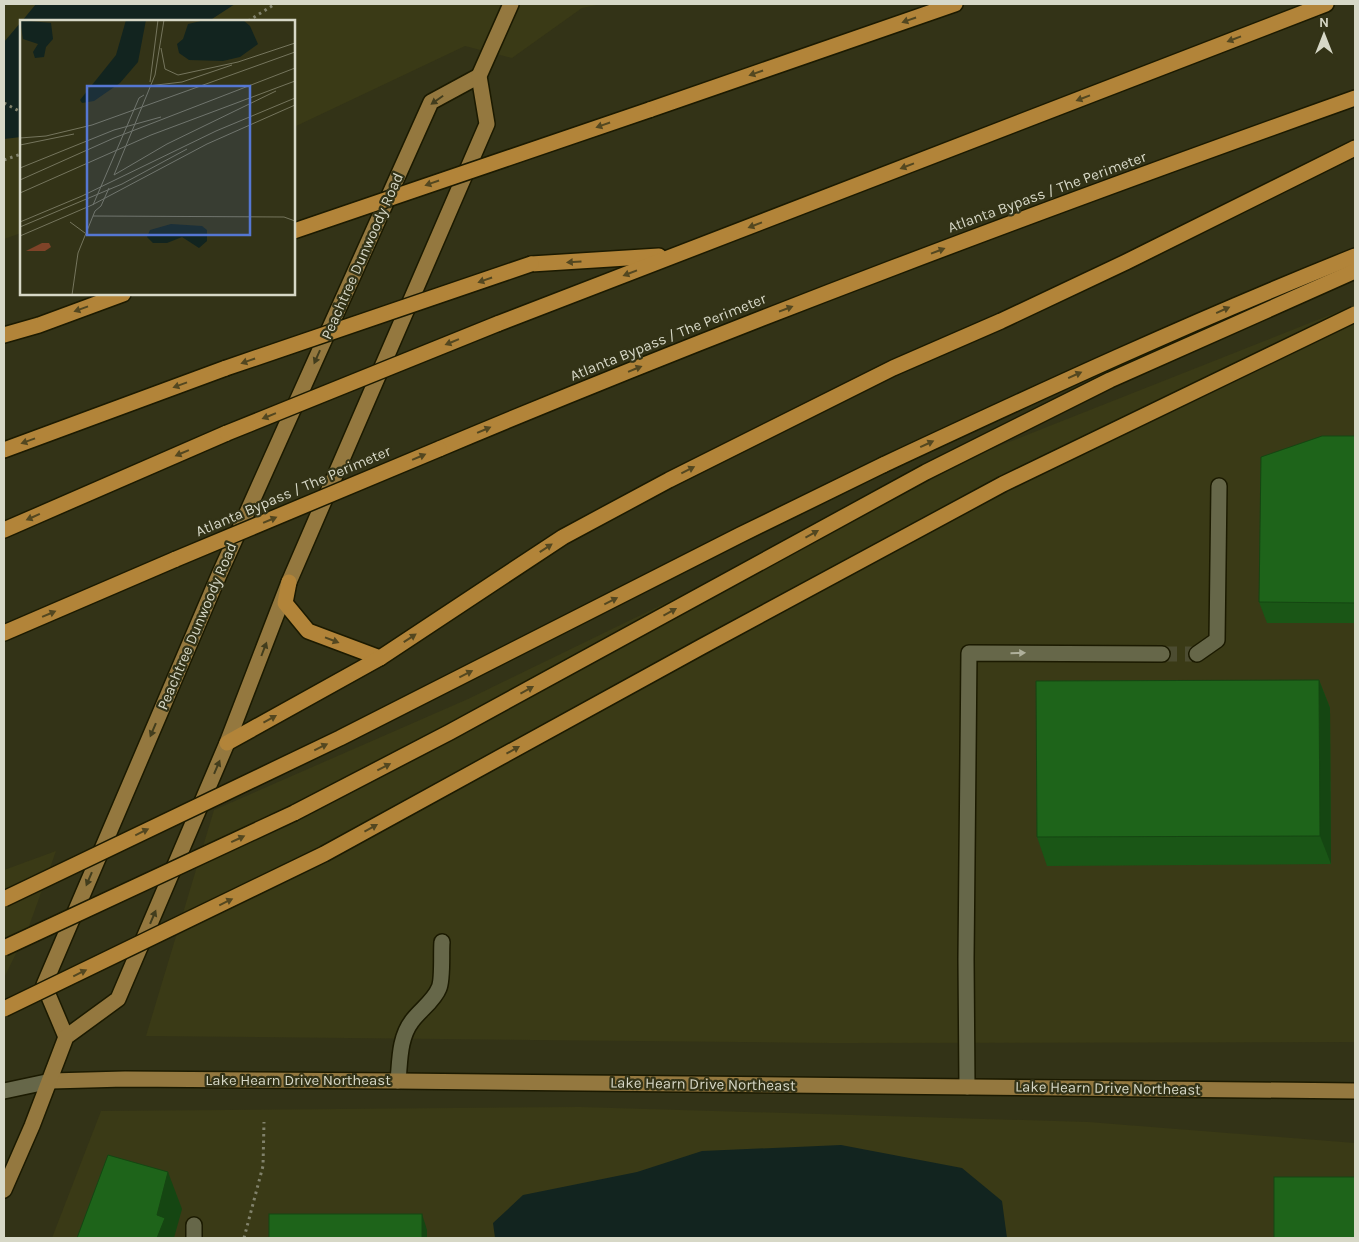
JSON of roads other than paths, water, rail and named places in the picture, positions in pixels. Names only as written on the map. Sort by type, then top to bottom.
[{"type":"highway","points":[[295,231],[955,4]]},
{"type":"highway","points":[[4,530],[227,434],[497,324],[1326,4]]},
{"type":"highway","name":"Atlanta Bypass / The Perimeter","points":[[4,633],[439,449],[829,292],[1355,98]]},
{"type":"highway","points":[[227,743],[380,658],[563,537],[669,480],[893,368],[1001,321],[1126,262],[1355,148]]},
{"type":"highway","points":[[4,450],[226,368],[531,264],[676,255]]},
{"type":"highway","points":[[4,899],[340,738],[740,535],[883,465],[1080,373],[1258,295],[1355,256]]},
{"type":"highway","points":[[4,948],[294,813],[450,732],[926,472],[1110,380],[1355,271]]},
{"type":"highway","points":[[4,335],[39,325],[120,295]]},
{"type":"highway","points":[[4,1009],[324,854],[1003,484],[1355,314]]},
{"type":"highway","points":[[4,342],[39,325]]},
{"type":"highway","points":[[289,582],[285,603],[308,632],[380,658]]},
{"type":"main road","points":[[4,1190],[51,1081],[66,1037],[118,998],[227,743],[289,582],[487,124],[479,76],[511,4]]},
{"type":"main road","name":"Peachtree Dunwoody Road","points":[[66,1037],[44,985],[215,584],[431,102],[479,76]]},
{"type":"main road","name":"Lake Hearn Drive Northeast","points":[[51,1081],[125,1079],[398,1081],[1355,1091]]},
{"type":"lane","points":[[1197,654],[1217,640],[1219,486]]},
{"type":"lane","points":[[967,1087],[966,960],[969,653],[1162,654]]},
{"type":"lane","points":[[398,1081],[402,1044],[406,1032],[413,1020],[424,1010],[440,988],[442,942]]},
{"type":"lane","points":[[4,1091],[51,1081]]},
{"type":"water","points":[[36,4],[235,4],[211,20],[23,20]]},
{"type":"water","points":[[20,23],[20,137],[4,139],[4,42]]},
{"type":"water","points":[[841,1145],[962,1168],[1002,1201],[1007,1238],[495,1238],[493,1223],[523,1195],[637,1172],[702,1151]]},
{"type":"tunnel","points":[[1162,654],[1197,654]]}]
